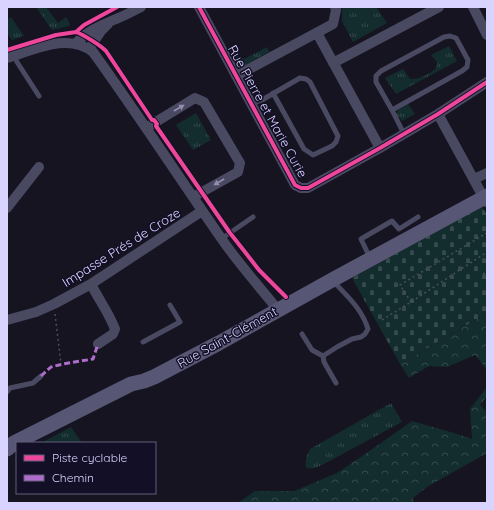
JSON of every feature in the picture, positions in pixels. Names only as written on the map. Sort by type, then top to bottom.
[{"type":"main road","name":"Rue Saint-Clément","points":[[7,449],[14,443],[130,384],[154,377],[371,259],[486,199]]},
{"type":"street","points":[[76,43],[93,29],[141,7]]},
{"type":"street","name":"Rue Pierre et Marie Curie","points":[[199,7],[295,185],[301,188],[308,188],[380,148],[438,114],[487,82]]},
{"type":"street","points":[[236,76],[333,24],[336,10],[335,7]]},
{"type":"street","points":[[333,63],[439,7]]},
{"type":"street","points":[[473,7],[487,34]]},
{"type":"street","points":[[89,49],[101,31],[115,20]]},
{"type":"street","points":[[317,33],[380,148]]},
{"type":"street","points":[[11,57],[57,43],[76,43],[93,52],[221,238],[242,265],[281,308]]},
{"type":"street","points":[[146,128],[195,98],[204,102],[240,163],[238,172],[193,197]]},
{"type":"street","points":[[438,114],[486,199]]},
{"type":"street","points":[[7,208],[39,167]]},
{"type":"street","points":[[474,179],[487,173]]},
{"type":"street","name":"Impasse Prés de Croze","points":[[7,320],[36,312],[91,284],[202,210]]},
{"type":"street","points":[[91,284],[116,329],[113,334],[98,344]]},
{"type":"lane","points":[[392,110],[467,67],[468,60],[456,38],[450,36],[444,37],[381,71],[376,76],[376,82],[404,134]]},
{"type":"lane","points":[[11,57],[17,62],[39,96]]},
{"type":"lane","points":[[251,104],[262,100],[273,93],[300,78],[306,79],[310,82],[338,136],[336,142],[332,146],[312,155],[304,150],[273,93]]},
{"type":"lane","points":[[221,238],[253,217]]},
{"type":"lane","points":[[371,259],[361,239],[392,221],[399,229],[418,217]]},
{"type":"lane","points":[[323,356],[352,339],[366,334],[368,328],[356,306],[332,280]]},
{"type":"lane","points":[[143,342],[180,322],[170,305]]},
{"type":"lane","points":[[302,334],[312,350],[323,356]]},
{"type":"lane","points":[[323,356],[324,362],[336,383]]},
{"type":"lane","points":[[7,392],[10,388],[33,383],[41,376]]},
{"type":"path","points":[[410,302],[400,285],[486,233],[487,238]]},
{"type":"path","points":[[382,320],[487,252]]},
{"type":"path","points":[[483,274],[487,272]]},
{"type":"path","points":[[54,304],[61,364]]},
{"type":"green space","points":[[36,7],[46,7],[58,23],[66,17],[70,24],[69,26],[52,30]]},
{"type":"green space","points":[[342,7],[376,7],[387,23],[353,42],[342,21]]},
{"type":"green space","points":[[11,17],[24,36],[12,40],[7,33],[7,20]]},
{"type":"green space","points":[[449,46],[457,61],[396,94],[385,78],[403,69],[410,79],[416,79],[427,75],[437,66],[437,62],[431,55]]},
{"type":"green space","points":[[267,47],[269,52],[244,66],[238,63],[235,55],[237,54],[244,59]]},
{"type":"green space","points":[[408,104],[415,114],[402,121],[396,114],[398,110]]},
{"type":"green space","points":[[196,113],[211,140],[193,150],[176,125]]},
{"type":"green space","points":[[482,206],[487,215],[487,313],[400,364],[352,278]]},
{"type":"green space","points":[[487,313],[487,370],[475,355],[447,367],[429,366],[409,378],[400,364]]},
{"type":"green space","points":[[487,387],[487,396],[480,405],[487,412],[487,453],[427,487],[413,498],[414,503],[238,503],[255,491],[294,491],[337,473],[412,421],[472,439],[470,409]]},
{"type":"green space","points":[[391,403],[402,422],[318,467],[306,467],[306,458],[310,449]]},
{"type":"green space","points":[[71,427],[81,442],[43,442]]},
{"type":"marked path","points":[[41,376],[51,367],[93,359],[98,344]]},
{"type":"cycle path","points":[[7,50],[56,35],[76,32],[84,25],[117,7]]},
{"type":"cycle path","points":[[199,7],[295,185],[301,188],[308,188],[380,148],[438,114],[487,82]]},
{"type":"cycle path","points":[[76,32],[92,40],[106,51],[230,233],[259,270],[286,297]]}]
